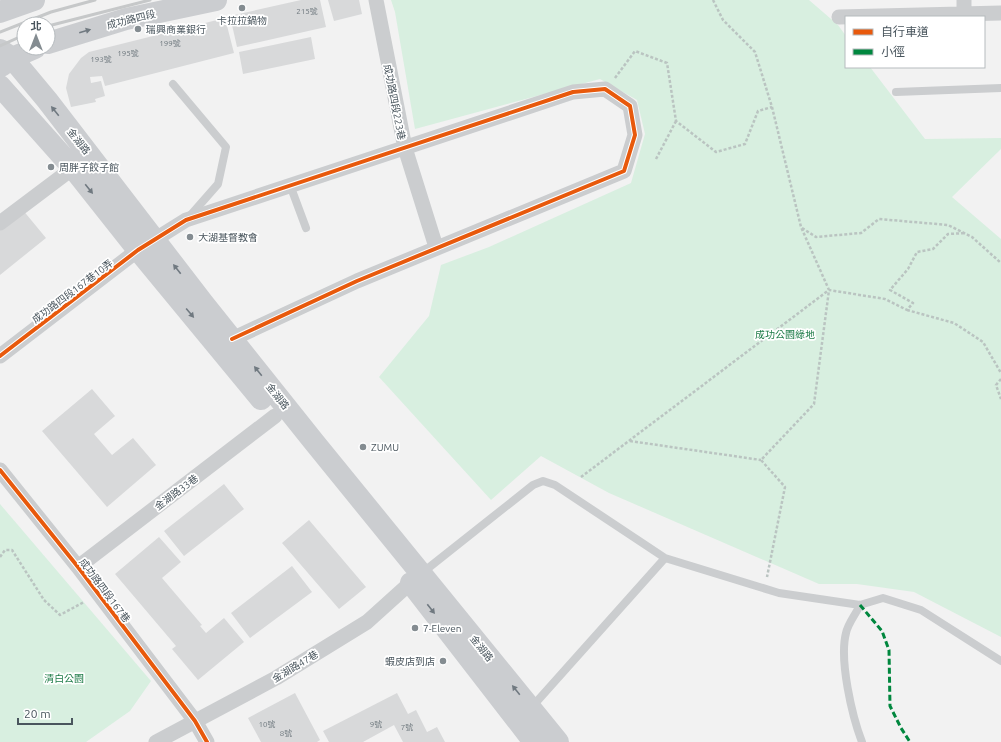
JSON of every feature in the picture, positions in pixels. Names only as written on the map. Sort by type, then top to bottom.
[{"type":"main road","points":[[0,12],[34,0]]},
{"type":"main road","name":"成功路四段","points":[[56,41],[126,19],[216,0]]},
{"type":"main road","points":[[4,58],[16,54]]},
{"type":"main road","name":"金湖路","points":[[4,58],[93,158],[146,245],[275,416],[531,709],[546,740]]},
{"type":"main road","name":"金湖路","points":[[0,86],[73,168],[232,339],[416,578],[546,740]]},
{"type":"street","name":"成功路四段223巷","points":[[376,0],[405,148],[436,247]]},
{"type":"street","points":[[852,16],[964,7],[999,17]]},
{"type":"street","points":[[839,17],[845,17]]},
{"type":"street","name":"成功路四段167巷10弄","points":[[0,356],[146,245],[186,220],[573,92],[605,90],[630,106],[635,135],[624,171],[436,247]]},
{"type":"street","points":[[0,223],[73,168]]},
{"type":"street","points":[[232,339],[344,286],[436,247]]},
{"type":"street","name":"金湖路33巷","points":[[78,567],[275,416]]},
{"type":"street","name":"成功路四段167巷","points":[[0,470],[78,567],[195,721],[207,742]]},
{"type":"street","name":"金湖路47巷","points":[[156,742],[276,678],[367,622],[416,578]]},
{"type":"lane","points":[[173,84],[226,147],[218,184],[186,220]]},
{"type":"lane","points":[[896,92],[1001,88]]},
{"type":"lane","points":[[290,185],[306,228]]},
{"type":"lane","points":[[416,578],[533,485],[543,480],[555,485],[665,558],[779,593],[860,605],[884,598],[921,610],[1001,661]]},
{"type":"lane","points":[[531,709],[665,558]]},
{"type":"lane","points":[[860,605],[846,632],[844,653],[845,677],[862,742]]},
{"type":"path","points":[[713,0],[723,20],[755,52],[772,107],[801,227],[829,290],[814,404],[761,460]]},
{"type":"path","points":[[614,79],[635,51],[667,63],[676,121],[656,159]]},
{"type":"path","points":[[676,121],[716,152],[745,144],[758,112],[772,107]]},
{"type":"path","points":[[801,227],[816,237],[861,233],[879,219],[948,225],[972,237],[1001,262]]},
{"type":"path","points":[[907,310],[913,303],[890,290],[908,270],[917,252],[933,249],[948,234],[966,233]]},
{"type":"path","points":[[581,478],[829,290],[885,299],[907,310],[954,322],[983,342],[1001,373]]},
{"type":"path","points":[[1001,379],[996,385],[1001,399]]},
{"type":"path","points":[[630,441],[761,460],[785,487],[764,588]]},
{"type":"path","points":[[0,557],[5,550],[12,550],[44,600],[60,615],[97,593]]},
{"type":"green space","name":"成功公園綠地","points":[[391,0],[809,0],[838,25],[845,35],[845,68],[871,68],[925,139],[1001,138],[1001,149],[952,197],[1001,239],[1001,637],[914,592],[857,584],[819,584],[609,493],[541,456],[491,500],[379,377],[429,316],[441,265],[489,247],[631,183],[645,134],[637,100],[600,79],[415,129],[395,12]]},
{"type":"green space","name":"清白公園","points":[[0,504],[151,681],[130,711],[86,742],[0,742]]},
{"type":"building","points":[[301,0],[320,0],[326,27],[237,47],[230,16]]},
{"type":"building","points":[[328,0],[359,0],[362,14],[334,21]]},
{"type":"building","points":[[225,18],[234,53],[105,86],[102,76],[90,77],[91,83],[101,81],[105,96],[95,99],[96,102],[71,107],[66,88],[69,74],[81,58],[89,52]]},
{"type":"building","points":[[311,37],[315,59],[243,74],[239,52]]},
{"type":"building","points":[[22,209],[46,238],[0,275],[0,226]]},
{"type":"building","points":[[92,389],[115,416],[94,434],[112,455],[133,438],[156,465],[107,507],[42,431]]},
{"type":"building","points":[[224,484],[244,509],[184,556],[164,531]]},
{"type":"building","points":[[309,520],[366,587],[339,609],[282,543]]},
{"type":"building","points":[[159,537],[181,562],[162,578],[202,625],[200,626],[206,633],[224,618],[244,642],[198,680],[172,649],[176,646],[115,574]]},
{"type":"building","points":[[292,566],[312,592],[250,638],[231,613]]},
{"type":"building","points":[[295,693],[320,740],[317,742],[261,742],[248,718]]},
{"type":"building","points":[[397,693],[408,714],[416,710],[427,732],[437,727],[445,742],[403,742],[394,725],[363,742],[329,742],[323,731]]},
{"type":"railway","points":[[0,32],[51,12],[95,0]]},
{"type":"railway","points":[[56,24],[150,0]]},
{"type":"railway","points":[[0,46],[16,39]]},
{"type":"marked path","points":[[860,605],[882,631],[889,650],[890,706],[910,742]]},
{"type":"cycle path","points":[[0,356],[138,250],[186,220],[573,92],[605,89],[630,106],[635,135],[624,171],[357,281],[232,339]]},
{"type":"cycle path","points":[[0,470],[78,567],[195,721],[207,742]]},
{"type":"place","name":"卡拉拉鍋物","points":[[242,8]]},
{"type":"place","name":"瑞興商業銀行","points":[[138,29]]},
{"type":"place","name":"周胖子餃子館","points":[[51,167]]},
{"type":"place","name":"大湖基督教會","points":[[190,237]]},
{"type":"place","name":"ZUMU","points":[[363,447]]},
{"type":"place","name":"7-Eleven","points":[[415,628]]},
{"type":"place","name":"蝦皮店到店","points":[[443,661]]}]
